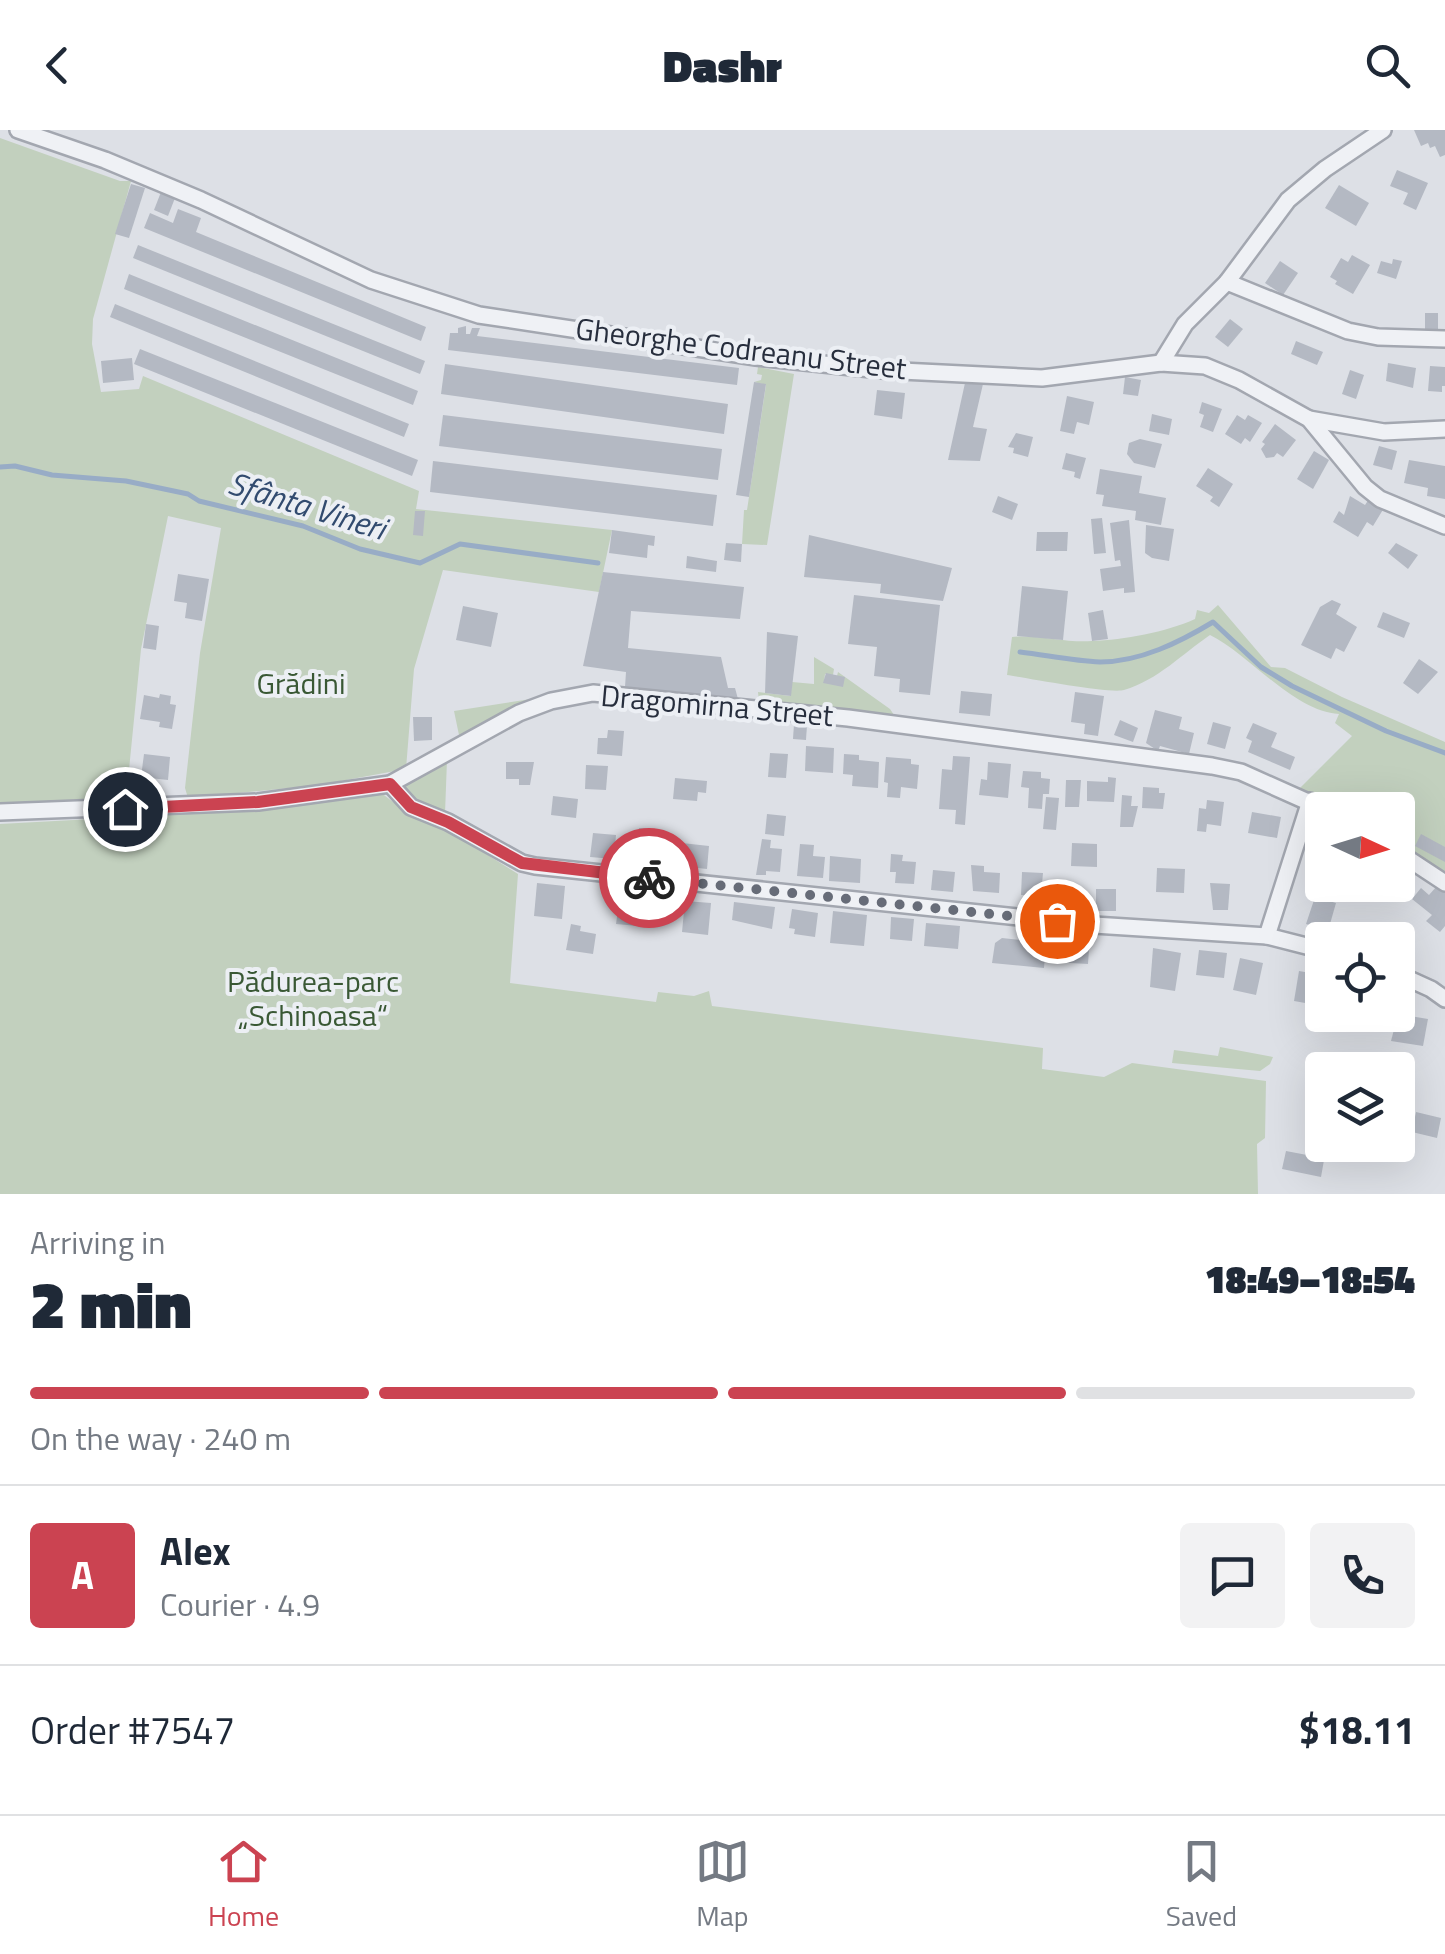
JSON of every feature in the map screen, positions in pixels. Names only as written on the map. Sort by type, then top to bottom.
[{"type":"street","name":"Gheorghe Codreanu Street","points":[[18,130],[105,160],[200,200],[370,280],[478,315],[756,357],[880,370],[1042,378],[1160,362],[1206,366],[1309,420],[1365,487],[1380,499],[1445,526]]},
{"type":"street","points":[[1160,362],[1185,324],[1227,282],[1288,200],[1325,169],[1383,130]]},
{"type":"street","points":[[1227,282],[1348,331],[1378,337],[1445,338]]},
{"type":"street","points":[[1309,420],[1384,432],[1445,429]]},
{"type":"street","name":"Dragomirna Street","points":[[0,812],[258,802],[390,784],[520,713],[572,696],[614,693],[903,724],[1212,766],[1241,772],[1305,799]]},
{"type":"street","points":[[390,784],[411,807],[535,866],[1094,924],[1267,936],[1305,946]]},
{"type":"street","points":[[1267,936],[1305,817]]},
{"type":"street","points":[[1415,863],[1445,883]]},
{"type":"street","points":[[1415,982],[1445,999]]},
{"type":"green space","name":"Grădini","points":[[0,138],[120,181],[131,181],[93,319],[92,344],[101,392],[139,389],[143,376],[419,491],[416,509],[612,530],[599,592],[443,570],[414,669],[406,769],[319,785],[188,798],[185,788],[200,653],[221,528],[168,516],[141,649],[126,800],[0,804]]},
{"type":"green space","points":[[758,367],[794,374],[767,545],[742,544],[744,510],[766,385],[754,382],[761,380]]},
{"type":"green space","points":[[1218,605],[1271,667],[1285,668],[1445,742],[1445,876],[1415,856],[1415,792],[1307,792],[1300,788],[1352,736],[1335,723],[1339,714],[1305,703],[1210,635],[1159,673],[1124,690],[1007,675],[1012,637],[1082,641],[1131,637],[1184,624],[1195,619],[1197,610],[1209,613]]},
{"type":"green space","points":[[814,657],[834,669],[833,675],[825,674],[824,683],[838,672],[890,709],[896,718],[759,701],[758,692],[790,696],[792,682],[814,684]]},
{"type":"green space","points":[[531,699],[533,702],[443,751],[459,735],[454,711]]},
{"type":"green space","points":[[447,760],[445,814],[407,799],[404,791],[409,780]]},
{"type":"green space","name":"Pădurea-parc „Schinoasa“","points":[[380,792],[401,808],[443,827],[518,874],[510,983],[656,1002],[658,992],[694,996],[709,991],[712,1006],[1043,1048],[1042,1069],[1104,1077],[1132,1063],[1266,1081],[1265,1138],[1257,1144],[1258,1194],[0,1194],[0,824],[238,809]]},
{"type":"green space","points":[[1220,1047],[1273,1057],[1260,1071],[1172,1063],[1174,1050],[1218,1056]]},
{"type":"building","points":[[1414,130],[1445,130],[1445,155],[1440,157],[1435,146],[1430,148],[1428,143],[1421,146]]},
{"type":"building","points":[[1397,170],[1428,183],[1416,210],[1403,204],[1408,193],[1390,186]]},
{"type":"building","points":[[131,184],[145,188],[129,238],[115,234]]},
{"type":"building","points":[[1339,185],[1369,203],[1356,226],[1325,208]]},
{"type":"building","points":[[161,192],[175,198],[168,216],[154,210]]},
{"type":"building","points":[[178,209],[201,218],[196,232],[426,327],[421,341],[144,228],[150,213],[173,223]]},
{"type":"building","points":[[138,245],[425,361],[420,374],[133,258]]},
{"type":"building","points":[[1352,255],[1370,265],[1353,294],[1330,277],[1341,258],[1348,262]]},
{"type":"building","points":[[1393,259],[1402,261],[1396,279],[1377,273],[1381,261],[1392,264]]},
{"type":"building","points":[[1280,261],[1298,273],[1283,295],[1265,283]]},
{"type":"building","points":[[129,274],[418,391],[413,405],[124,289]]},
{"type":"building","points":[[115,304],[409,424],[404,437],[110,317]]},
{"type":"building","points":[[1425,313],[1438,313],[1438,333],[1425,333]]},
{"type":"building","points":[[1230,319],[1243,329],[1228,347],[1215,337]]},
{"type":"building","points":[[466,326],[466,334],[472,328],[480,328],[477,336],[739,368],[737,385],[448,350],[450,333],[458,333],[458,328]]},
{"type":"building","points":[[1296,341],[1323,352],[1317,365],[1291,354]]},
{"type":"building","points":[[140,349],[418,460],[412,476],[134,364]]},
{"type":"building","points":[[132,358],[134,380],[103,383],[101,361]]},
{"type":"building","points":[[1388,363],[1416,368],[1413,388],[1386,381]]},
{"type":"building","points":[[445,364],[728,404],[724,434],[441,394]]},
{"type":"building","points":[[1430,366],[1445,367],[1442,392],[1428,391]]},
{"type":"building","points":[[1350,370],[1364,375],[1356,399],[1342,394]]},
{"type":"building","points":[[1125,377],[1141,380],[1138,396],[1123,394]]},
{"type":"building","points":[[754,382],[766,384],[749,497],[736,495]]},
{"type":"building","points":[[965,383],[983,384],[973,427],[987,429],[980,461],[948,460]]},
{"type":"building","points":[[877,390],[905,393],[902,419],[874,415]]},
{"type":"building","points":[[1067,396],[1094,402],[1089,425],[1077,422],[1074,434],[1060,431]]},
{"type":"building","points":[[1202,402],[1222,409],[1213,432],[1200,427],[1204,415],[1199,413]]},
{"type":"building","points":[[1152,414],[1172,419],[1169,435],[1149,431]]},
{"type":"building","points":[[443,415],[722,449],[718,480],[439,446]]},
{"type":"building","points":[[1237,415],[1245,420],[1248,415],[1262,423],[1250,442],[1245,438],[1241,444],[1225,434]]},
{"type":"building","points":[[1275,424],[1296,440],[1283,457],[1277,453],[1266,458],[1262,442]]},
{"type":"building","points":[[1016,433],[1033,437],[1028,457],[1013,453],[1014,448],[1008,447]]},
{"type":"building","points":[[1140,439],[1162,444],[1155,468],[1134,463],[1127,454],[1129,443]]},
{"type":"building","points":[[1379,446],[1397,451],[1392,470],[1373,465]]},
{"type":"building","points":[[1314,451],[1329,460],[1313,489],[1297,479]]},
{"type":"building","points":[[1066,453],[1086,458],[1080,479],[1074,477],[1075,472],[1062,469]]},
{"type":"building","points":[[1409,460],[1445,466],[1445,499],[1427,496],[1428,488],[1404,483]]},
{"type":"building","points":[[433,461],[717,495],[713,526],[430,492]]},
{"type":"building","points":[[1208,468],[1233,484],[1219,507],[1210,501],[1213,497],[1196,486]]},
{"type":"building","points":[[1100,469],[1142,476],[1139,493],[1166,498],[1161,525],[1135,520],[1136,511],[1102,506],[1104,495],[1096,494]]},
{"type":"building","points":[[998,496],[1018,504],[1012,520],[992,512]]},
{"type":"building","points":[[1350,496],[1365,505],[1369,499],[1384,508],[1373,526],[1367,522],[1358,537],[1333,522],[1339,511],[1344,515]]},
{"type":"building","points":[[415,511],[425,511],[423,536],[413,535]]},
{"type":"building","points":[[1102,518],[1106,553],[1094,554],[1091,519]]},
{"type":"building","points":[[1129,520],[1135,592],[1124,593],[1124,588],[1103,591],[1100,569],[1121,566],[1120,560],[1115,561],[1110,523]]},
{"type":"building","points":[[1146,525],[1174,529],[1169,561],[1145,553]]},
{"type":"building","points":[[612,530],[655,536],[654,546],[648,545],[647,558],[609,553]]},
{"type":"building","points":[[1037,532],[1068,532],[1067,551],[1036,551]]},
{"type":"building","points":[[809,535],[952,568],[943,601],[880,593],[881,584],[804,577]]},
{"type":"building","points":[[726,543],[742,544],[741,562],[724,560]]},
{"type":"building","points":[[1396,543],[1418,555],[1408,569],[1388,553]]},
{"type":"building","points":[[687,556],[717,561],[716,572],[686,568]]},
{"type":"building","points":[[603,572],[744,587],[740,619],[631,611],[628,648],[721,657],[728,688],[735,688],[738,699],[625,687],[626,672],[583,666]]},
{"type":"building","points":[[178,574],[209,579],[202,621],[185,618],[187,603],[174,601]]},
{"type":"building","points":[[1022,586],[1068,591],[1063,640],[1017,636]]},
{"type":"building","points":[[854,595],[940,605],[930,695],[899,692],[900,679],[874,676],[877,647],[848,644]]},
{"type":"building","points":[[1332,600],[1341,604],[1336,614],[1357,627],[1344,652],[1336,648],[1331,659],[1301,645],[1320,607]]},
{"type":"building","points":[[463,606],[498,613],[491,647],[456,640]]},
{"type":"building","points":[[1103,610],[1108,639],[1092,641],[1088,613]]},
{"type":"building","points":[[1383,612],[1410,623],[1404,638],[1377,627]]},
{"type":"building","points":[[146,624],[159,626],[156,650],[143,648]]},
{"type":"building","points":[[767,632],[798,636],[791,696],[765,693]]},
{"type":"building","points":[[1419,659],[1438,672],[1418,694],[1403,683]]},
{"type":"building","points":[[826,673],[845,677],[843,687],[823,683]]},
{"type":"building","points":[[961,691],[992,694],[990,716],[959,713]]},
{"type":"building","points":[[1075,692],[1104,696],[1098,736],[1084,734],[1085,724],[1071,722]]},
{"type":"building","points":[[160,694],[171,696],[170,704],[176,705],[172,729],[159,727],[160,722],[140,719],[144,695],[159,698]]},
{"type":"building","points":[[1155,710],[1182,717],[1179,729],[1194,733],[1189,754],[1160,746],[1158,751],[1146,743]]},
{"type":"building","points":[[413,717],[432,717],[432,740],[414,741]]},
{"type":"building","points":[[1120,720],[1138,728],[1133,742],[1114,735]]},
{"type":"building","points":[[1213,722],[1231,727],[1225,749],[1207,744]]},
{"type":"building","points":[[1253,723],[1277,733],[1271,747],[1295,757],[1290,770],[1248,752],[1252,741],[1246,738]]},
{"type":"building","points":[[794,724],[807,725],[806,740],[793,739]]},
{"type":"building","points":[[608,730],[624,731],[622,756],[597,754],[598,738],[607,738]]},
{"type":"building","points":[[806,746],[834,748],[833,773],[805,771]]},
{"type":"building","points":[[770,753],[788,754],[786,778],[768,777]]},
{"type":"building","points":[[144,754],[170,757],[168,780],[141,777]]},
{"type":"building","points":[[844,754],[879,762],[878,788],[852,786],[853,775],[843,774]]},
{"type":"building","points":[[953,756],[970,757],[965,825],[955,824],[956,810],[939,809],[942,769],[952,770]]},
{"type":"building","points":[[886,757],[911,759],[911,764],[919,765],[917,789],[901,787],[900,798],[887,797]]},
{"type":"building","points":[[506,762],[534,762],[530,785],[519,785],[519,779],[506,779]]},
{"type":"building","points":[[988,762],[1011,764],[1008,798],[979,795],[981,779],[987,780]]},
{"type":"building","points":[[586,765],[608,766],[606,790],[585,789]]},
{"type":"building","points":[[1023,771],[1041,772],[1041,778],[1050,779],[1042,809],[1028,808],[1029,788],[1021,787]]},
{"type":"building","points":[[1108,777],[1116,778],[1114,802],[1087,801],[1087,781],[1108,782]]},
{"type":"building","points":[[675,778],[707,781],[706,793],[698,792],[697,801],[673,799]]},
{"type":"building","points":[[1066,780],[1081,780],[1079,807],[1065,807]]},
{"type":"building","points":[[1143,787],[1159,788],[1159,793],[1165,793],[1163,809],[1142,808]]},
{"type":"building","points":[[1122,795],[1132,796],[1131,806],[1138,806],[1133,827],[1120,827]]},
{"type":"building","points":[[553,796],[578,799],[576,818],[551,815]]},
{"type":"building","points":[[1046,797],[1059,798],[1056,830],[1043,829]]},
{"type":"building","points":[[1207,800],[1224,802],[1221,826],[1207,824],[1206,832],[1197,831],[1199,808],[1206,809]]},
{"type":"building","points":[[1252,812],[1281,817],[1277,838],[1248,833]]},
{"type":"building","points":[[767,814],[786,816],[784,836],[765,834]]},
{"type":"building","points":[[639,828],[651,829],[649,852],[644,851],[643,861],[622,859],[624,835],[638,836]]},
{"type":"building","points":[[593,833],[616,835],[614,859],[590,857]]},
{"type":"building","points":[[1421,834],[1445,847],[1445,862],[1415,846]]},
{"type":"building","points":[[762,839],[771,840],[770,848],[782,849],[780,872],[756,875]]},
{"type":"building","points":[[673,842],[709,846],[707,869],[670,865]]},
{"type":"building","points":[[1072,843],[1097,844],[1097,867],[1071,866]]},
{"type":"building","points":[[800,844],[814,845],[813,856],[825,857],[823,878],[797,876]]},
{"type":"building","points":[[891,854],[903,855],[902,861],[916,862],[914,884],[895,883],[896,872],[890,872]]},
{"type":"building","points":[[830,856],[861,859],[860,883],[829,881]]},
{"type":"building","points":[[971,865],[984,866],[984,872],[1000,873],[999,893],[973,891]]},
{"type":"building","points":[[1157,868],[1185,869],[1184,893],[1156,892]]},
{"type":"building","points":[[933,870],[955,872],[953,892],[931,890]]},
{"type":"building","points":[[1022,872],[1043,873],[1041,896],[1021,895]]},
{"type":"building","points":[[537,883],[565,886],[562,919],[534,916]]},
{"type":"building","points":[[1210,883],[1230,884],[1228,910],[1213,910]]},
{"type":"building","points":[[1437,886],[1445,892],[1445,926],[1440,932],[1426,921],[1432,915],[1415,901],[1421,888],[1429,895]]},
{"type":"building","points":[[1096,889],[1116,889],[1116,911],[1096,911]]},
{"type":"building","points":[[620,895],[653,899],[651,923],[616,924]]},
{"type":"building","points":[[685,901],[711,903],[708,935],[682,932]]},
{"type":"building","points":[[734,902],[775,907],[772,929],[732,920]]},
{"type":"building","points":[[1313,902],[1336,903],[1331,922],[1307,922]]},
{"type":"building","points":[[792,909],[818,913],[815,937],[794,934],[795,929],[789,928]]},
{"type":"building","points":[[833,911],[867,915],[864,946],[830,943]]},
{"type":"building","points":[[891,917],[914,919],[912,941],[890,939]]},
{"type":"building","points":[[926,923],[960,926],[958,949],[924,946]]},
{"type":"building","points":[[571,924],[581,926],[580,931],[596,934],[593,954],[566,950]]},
{"type":"building","points":[[1054,932],[1090,935],[1088,964],[1053,962]]},
{"type":"building","points":[[1002,938],[1046,943],[1044,968],[992,963],[995,943]]},
{"type":"building","points":[[1153,948],[1181,953],[1175,991],[1150,987]]},
{"type":"building","points":[[1199,950],[1227,953],[1224,978],[1196,975]]},
{"type":"building","points":[[1240,958],[1263,963],[1256,995],[1233,990]]},
{"type":"building","points":[[1299,971],[1305,972],[1305,1003],[1294,1001]]},
{"type":"building","points":[[1415,1017],[1428,1019],[1423,1046],[1391,1041],[1393,1032],[1415,1032]]},
{"type":"building","points":[[1416,1112],[1441,1118],[1437,1138],[1415,1133]]},
{"type":"building","points":[[1286,1151],[1305,1155],[1305,1162],[1324,1162],[1321,1177],[1282,1169]]},
{"type":"waterway","name":"Sfânta Vineri","points":[[0,467],[126,481],[188,494],[199,501],[303,526],[360,549],[420,563],[460,544],[598,563]]},
{"type":"waterway","name":"Sfânta Vineri","points":[[1020,652],[1100,662],[1130,659],[1159,650],[1213,622],[1261,667],[1292,686],[1386,731],[1445,753]]},
{"type":"way so far","points":[[649,878],[1057,921]]},
{"type":"route","points":[[125,809],[258,802],[390,784],[411,807],[448,822],[522,863],[649,878]]}]
